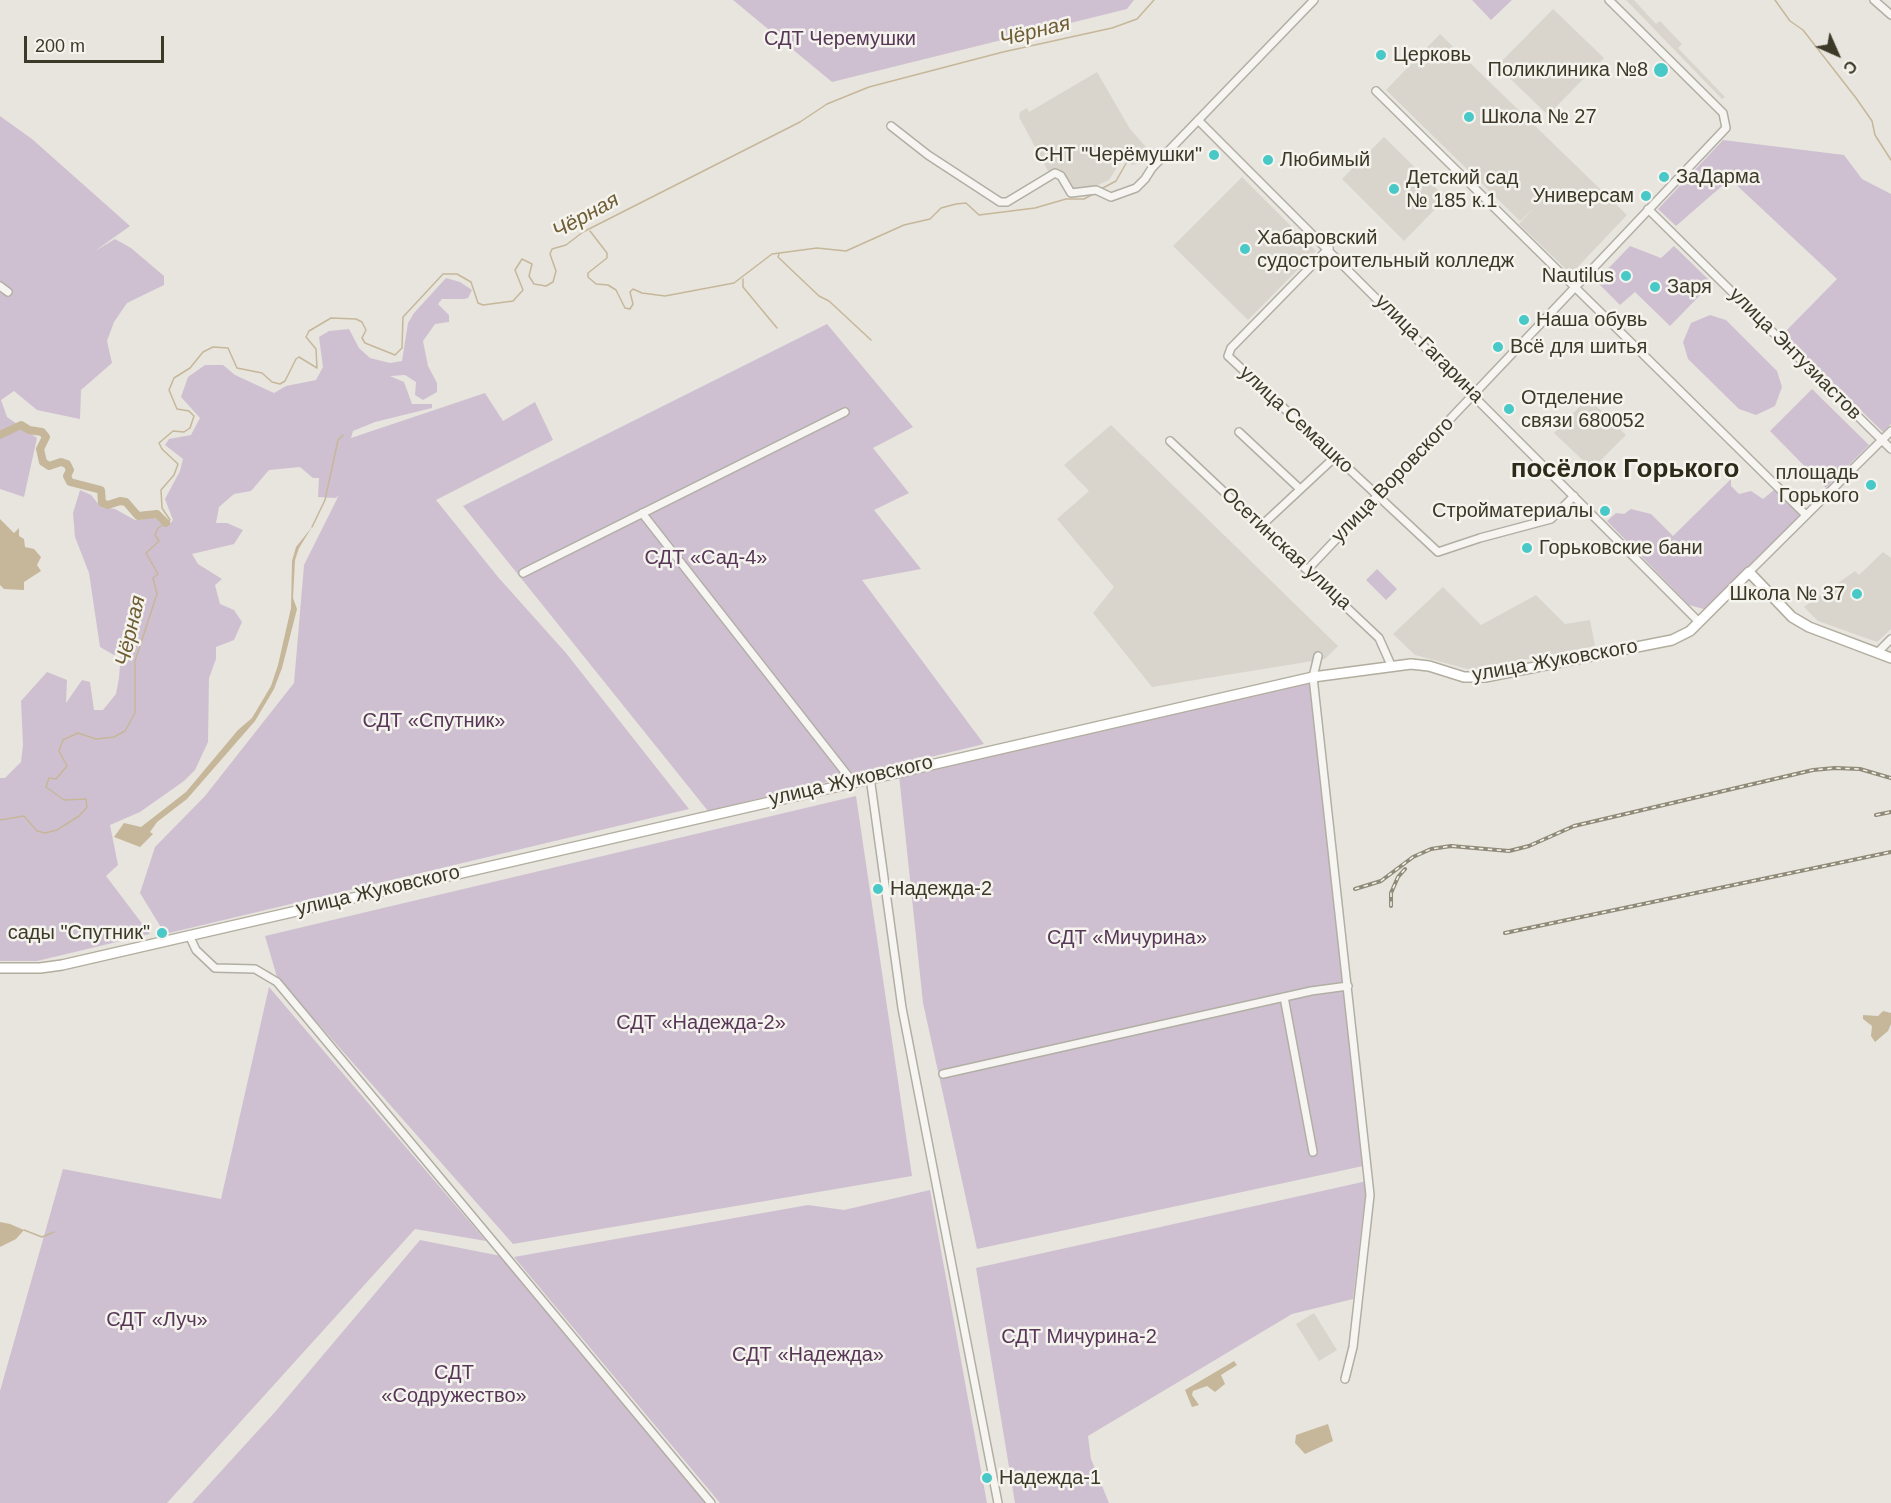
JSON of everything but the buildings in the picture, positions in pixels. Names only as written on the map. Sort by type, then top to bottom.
[{"type":"main road","name":"улица Жуковского","points":[[0,968],[40,968],[62,964],[1313,677],[1391,665],[1429,666],[1464,677],[1485,677],[1672,640],[1684,636],[1749,572]]},
{"type":"main road","points":[[1749,572],[1792,617],[1809,627],[1891,658]]},
{"type":"street","name":"улица Воровского","points":[[1307,570],[1726,128],[1723,113],[1609,0]]},
{"type":"street","points":[[1874,0],[1891,15]]},
{"type":"street","points":[[891,126],[928,154],[1000,202],[1007,202],[1055,173],[1061,176],[1071,193],[1096,190],[1111,197],[1136,188],[1152,168],[1313,1]]},
{"type":"street","points":[[1376,91],[1806,515]]},
{"type":"street","name":"улица Гагарина","points":[[1198,120],[1329,248],[1699,622]]},
{"type":"street","name":"улица Энтузиастов","points":[[1648,209],[1891,449]]},
{"type":"street","name":"улица Семашко","points":[[1329,248],[1231,348],[1228,356],[1438,552],[1551,519],[1574,496]]},
{"type":"street","points":[[0,286],[8,292]]},
{"type":"street","points":[[523,573],[844,412]]},
{"type":"street","points":[[1749,572],[1891,431]]},
{"type":"street","points":[[1239,432],[1300,489]]},
{"type":"street","name":"Осетинская улица","points":[[1170,441],[1379,638],[1391,665]]},
{"type":"street","points":[[1262,526],[1335,457]]},
{"type":"street","points":[[642,513],[852,781]]},
{"type":"street","points":[[1878,652],[1891,639]]},
{"type":"street","points":[[1318,656],[1313,677],[1370,1195],[1353,1347],[1345,1379]]},
{"type":"street","points":[[870,777],[902,1008],[998,1503]]},
{"type":"street","points":[[189,935],[196,951],[215,968],[255,969],[277,982],[711,1503]]},
{"type":"street","points":[[943,1074],[1284,997],[1348,986]]},
{"type":"street","points":[[1284,997],[1314,1152]]},
{"type":"shaded area","points":[[1626,0],[1634,0],[1656,24],[1660,21],[1682,44],[1678,48],[1725,97],[1722,99]]},
{"type":"shaded area","points":[[1553,9],[1604,58],[1548,115],[1497,66]]},
{"type":"shaded area","name":"Школа № 27","points":[[1440,34],[1627,215],[1571,274],[1519,224],[1533,209],[1520,221],[1386,90]]},
{"type":"shaded area","points":[[1097,72],[1130,129],[1154,156],[1146,163],[1131,165],[1125,155],[1109,180],[1076,195],[1059,176],[1048,171],[1019,117],[1020,112],[1027,108],[1029,112]]},
{"type":"shaded area","name":"Детский сад № 185 к.1","points":[[1384,137],[1446,198],[1404,241],[1342,179]]},
{"type":"shaded area","name":"Хабаровский судостроительный колледж","points":[[1242,177],[1316,251],[1248,320],[1173,246]]},
{"type":"shaded area","points":[[1588,398],[1626,435],[1592,469],[1554,433]]},
{"type":"shaded area","points":[[1111,425],[1338,646],[1325,659],[1152,687],[1093,613],[1114,587],[1057,519],[1089,491],[1064,465]]},
{"type":"shaded area","points":[[0,519],[14,533],[19,528],[19,536],[24,539],[25,547],[34,549],[41,557],[37,565],[41,571],[24,582],[24,590],[4,589],[0,585]]},
{"type":"shaded area","points":[[312,527],[299,548],[295,560],[293,598],[297,609],[282,668],[274,689],[255,721],[187,799],[157,822],[150,832],[153,834],[140,847],[114,837],[124,823],[141,827],[186,792],[238,730],[252,718],[271,686],[278,665],[291,608],[292,561],[296,547]]},
{"type":"shaded area","name":"Школа № 37","points":[[1883,552],[1891,558],[1891,629],[1877,642],[1818,621],[1804,607],[1855,571],[1859,575]]},
{"type":"shaded area","points":[[1443,587],[1481,625],[1536,595],[1565,624],[1590,620],[1595,646],[1471,670],[1415,655],[1393,634]]},
{"type":"shaded area","points":[[1883,1011],[1891,1013],[1891,1024],[1888,1031],[1875,1042],[1871,1036],[1872,1026],[1863,1019],[1863,1015],[1878,1016]]},
{"type":"shaded area","points":[[0,1222],[24,1230],[16,1239],[0,1247]]},
{"type":"shaded area","points":[[1314,1313],[1337,1350],[1319,1361],[1296,1324]]},
{"type":"shaded area","points":[[1234,1361],[1237,1365],[1221,1375],[1225,1384],[1215,1392],[1207,1386],[1193,1391],[1192,1395],[1199,1405],[1192,1407],[1185,1390]]},
{"type":"shaded area","points":[[1328,1424],[1333,1441],[1305,1454],[1295,1443],[1296,1435]]},
{"type":"green space","name":"СДТ Черемушки","points":[[733,0],[1134,0],[1127,9],[832,82]]},
{"type":"green space","points":[[1472,0],[1512,0],[1491,20]]},
{"type":"green space","points":[[0,116],[32,139],[130,226],[95,251],[115,239],[131,248],[164,276],[164,285],[127,303],[114,322],[107,341],[112,363],[81,390],[80,419],[37,410],[14,391],[1,400],[7,417],[37,438],[24,497],[0,489]]},
{"type":"green space","points":[[1723,140],[1844,155],[1862,179],[1891,194],[1891,424],[1883,432],[1783,334],[1837,279],[1730,179],[1676,226],[1658,209]]},
{"type":"green space","name":"Заря","points":[[1630,246],[1661,258],[1674,246],[1712,283],[1670,326],[1635,292],[1620,305],[1596,281]]},
{"type":"green space","name":"СДТ «Спутник»","points":[[446,278],[460,282],[472,290],[468,298],[442,299],[438,304],[449,315],[449,322],[435,324],[423,341],[428,366],[437,383],[437,392],[423,400],[415,395],[416,382],[405,375],[390,376],[404,382],[412,404],[432,404],[432,408],[375,422],[353,431],[351,438],[485,393],[503,421],[535,402],[553,440],[436,500],[498,577],[566,653],[689,809],[165,934],[140,893],[155,847],[205,796],[294,683],[304,565],[338,495],[336,498],[318,497],[319,478],[313,478],[300,467],[269,470],[251,491],[234,494],[219,507],[216,523],[227,523],[243,530],[234,544],[192,554],[198,564],[222,579],[215,585],[220,604],[234,610],[242,622],[234,640],[216,647],[216,659],[209,678],[208,742],[195,770],[184,781],[140,812],[110,825],[118,865],[106,876],[150,934],[37,961],[0,961],[0,778],[5,778],[21,762],[23,745],[21,701],[47,672],[67,680],[66,703],[82,680],[90,682],[94,710],[103,710],[116,694],[119,678],[121,651],[114,655],[100,647],[89,573],[75,537],[73,513],[80,490],[91,495],[101,507],[115,509],[135,520],[155,518],[167,527],[173,520],[165,499],[180,471],[183,459],[165,445],[169,439],[191,435],[200,418],[181,397],[188,377],[205,365],[223,365],[235,375],[274,393],[286,386],[316,380],[323,367],[319,337],[329,331],[349,329],[359,348],[370,358],[390,363],[402,361],[408,323],[414,313]]},
{"type":"green space","points":[[1710,315],[1726,320],[1777,371],[1782,387],[1775,406],[1756,415],[1739,409],[1688,359],[1683,342],[1691,323]]},
{"type":"green space","name":"СДТ «Сад-4»","points":[[827,324],[913,427],[873,448],[909,493],[874,510],[921,569],[862,580],[984,744],[708,811],[463,506]]},
{"type":"green space","points":[[1812,389],[1869,445],[1826,488],[1770,431]]},
{"type":"green space","points":[[1731,479],[1731,486],[1739,494],[1751,491],[1763,499],[1774,490],[1801,516],[1707,610],[1689,605],[1607,521],[1616,513],[1624,514],[1631,509],[1651,514],[1673,536]]},
{"type":"green space","points":[[1377,569],[1397,589],[1386,600],[1366,580]]},
{"type":"green space","name":"СДТ «Мичурина»","points":[[1311,679],[1363,1166],[977,1249],[923,1003],[899,775]]},
{"type":"green space","name":"СДТ «Надежда-2»","points":[[856,796],[912,1176],[513,1244],[277,977],[265,936]]},
{"type":"green space","name":"СДТ «Луч»","points":[[269,987],[486,1241],[415,1229],[167,1503],[0,1503],[0,1391],[63,1169],[221,1199]]},
{"type":"green space","name":"СДТ Мичурина-2","points":[[1367,1181],[1353,1299],[1292,1314],[1088,1436],[1091,1459],[1109,1503],[1015,1503],[976,1268]]},
{"type":"green space","name":"СДТ «Надежда»","points":[[930,1190],[987,1503],[720,1503],[514,1257],[808,1205],[844,1210]]},
{"type":"green space","name":"СДТ «Содружество»","points":[[420,1240],[501,1256],[710,1503],[192,1503],[275,1412]]},
{"type":"waterway","name":"Чёрная","points":[[190,368],[203,352],[213,347],[228,348],[237,368],[262,373],[272,382],[280,384],[285,381],[299,357],[317,368],[316,349],[306,337],[309,331],[331,318],[356,319],[362,322],[366,330],[362,338],[365,343],[395,355],[402,348],[403,317],[443,274],[457,274],[471,282],[478,303],[483,305],[513,301],[523,290],[515,270],[522,259],[532,264],[529,276],[534,284],[546,286],[553,282],[556,271],[550,254],[552,249],[566,245],[583,232],[800,122],[827,104],[869,87],[1003,52],[1112,28],[1137,19],[1154,0]]},
{"type":"waterway","points":[[1775,0],[1790,21],[1803,30],[1856,98],[1872,121],[1875,135],[1891,160]]},
{"type":"waterway","points":[[1101,189],[1116,181],[1128,160]]},
{"type":"waterway","points":[[590,231],[607,253],[607,258],[588,273],[588,277],[596,284],[608,285],[616,290],[625,308],[630,309],[633,304],[630,292],[633,289],[642,293],[665,296],[734,283],[772,254],[817,248],[846,251],[904,225],[930,219],[941,208],[956,204],[966,203],[979,215],[1035,208],[1066,199],[1084,199],[1095,193]]},
{"type":"waterway","points":[[779,254],[778,257],[819,296],[829,301],[871,340]]},
{"type":"waterway","points":[[743,279],[743,287],[777,328]]},
{"type":"waterway","name":"Чёрная","points":[[0,820],[24,816],[37,831],[45,833],[57,830],[79,816],[87,807],[86,799],[64,800],[46,787],[49,778],[56,779],[67,766],[59,751],[63,740],[78,733],[96,739],[114,737],[125,731],[135,713],[135,661],[157,594],[153,578],[158,574],[146,553],[159,541],[155,535],[158,528],[170,520],[162,508],[161,490],[174,475],[178,464],[162,449],[159,443],[173,431],[184,432],[190,428],[194,416],[189,411],[177,409],[169,390],[174,378],[190,368]]},
{"type":"waterway","points":[[0,435],[21,425],[29,430],[42,432],[46,437],[40,449],[43,462],[49,466],[61,462],[67,464],[70,470],[67,476],[70,482],[101,490],[102,503],[108,505],[120,501],[126,502],[138,516],[157,514],[166,523]]},
{"type":"waterway","points":[[312,527],[325,500],[338,440],[343,435]]},
{"type":"waterway","points":[[24,1230],[42,1237],[54,1232]]},
{"type":"railway","points":[[1355,889],[1381,881],[1413,857],[1431,849],[1451,846],[1509,851],[1529,846],[1574,826],[1813,770],[1860,769],[1891,778]]},
{"type":"railway","points":[[1876,815],[1891,812]]},
{"type":"railway","points":[[1505,933],[1891,852]]},
{"type":"railway","points":[[1391,906],[1391,893],[1398,877],[1405,869]]},
{"type":"place","name":"Церковь","points":[[1381,55]]},
{"type":"place","name":"Поликлиника №8","points":[[1661,70]]},
{"type":"place","name":"Школа № 27","points":[[1469,117]]},
{"type":"place","name":"СНТ \"Черёмушки\"","points":[[1214,155]]},
{"type":"place","name":"Любимый","points":[[1268,160]]},
{"type":"place","name":"ЗаДарма","points":[[1664,177]]},
{"type":"place","name":"Детский сад № 185 к.1","points":[[1394,189]]},
{"type":"place","name":"Универсам","points":[[1646,196]]},
{"type":"place","name":"Хабаровский судостроительный колледж","points":[[1245,249]]},
{"type":"place","name":"Nautilus","points":[[1626,276]]},
{"type":"place","name":"Заря","points":[[1655,287]]},
{"type":"place","name":"Наша обувь","points":[[1524,320]]},
{"type":"place","name":"Всё для шитья","points":[[1498,347]]},
{"type":"place","name":"Отделение связи 680052","points":[[1509,409]]},
{"type":"place","name":"площадь Горького","points":[[1871,485]]},
{"type":"place","name":"Стройматериалы","points":[[1605,511]]},
{"type":"place","name":"Горьковские бани","points":[[1527,548]]},
{"type":"place","name":"Школа № 37","points":[[1857,594]]},
{"type":"place","name":"Надежда-2","points":[[878,889]]},
{"type":"place","name":"сады \"Спутник\"","points":[[162,933]]},
{"type":"place","name":"Надежда-1","points":[[987,1478]]},
{"type":"district","name":"посёлок Горького","points":[[1625,470]]}]
